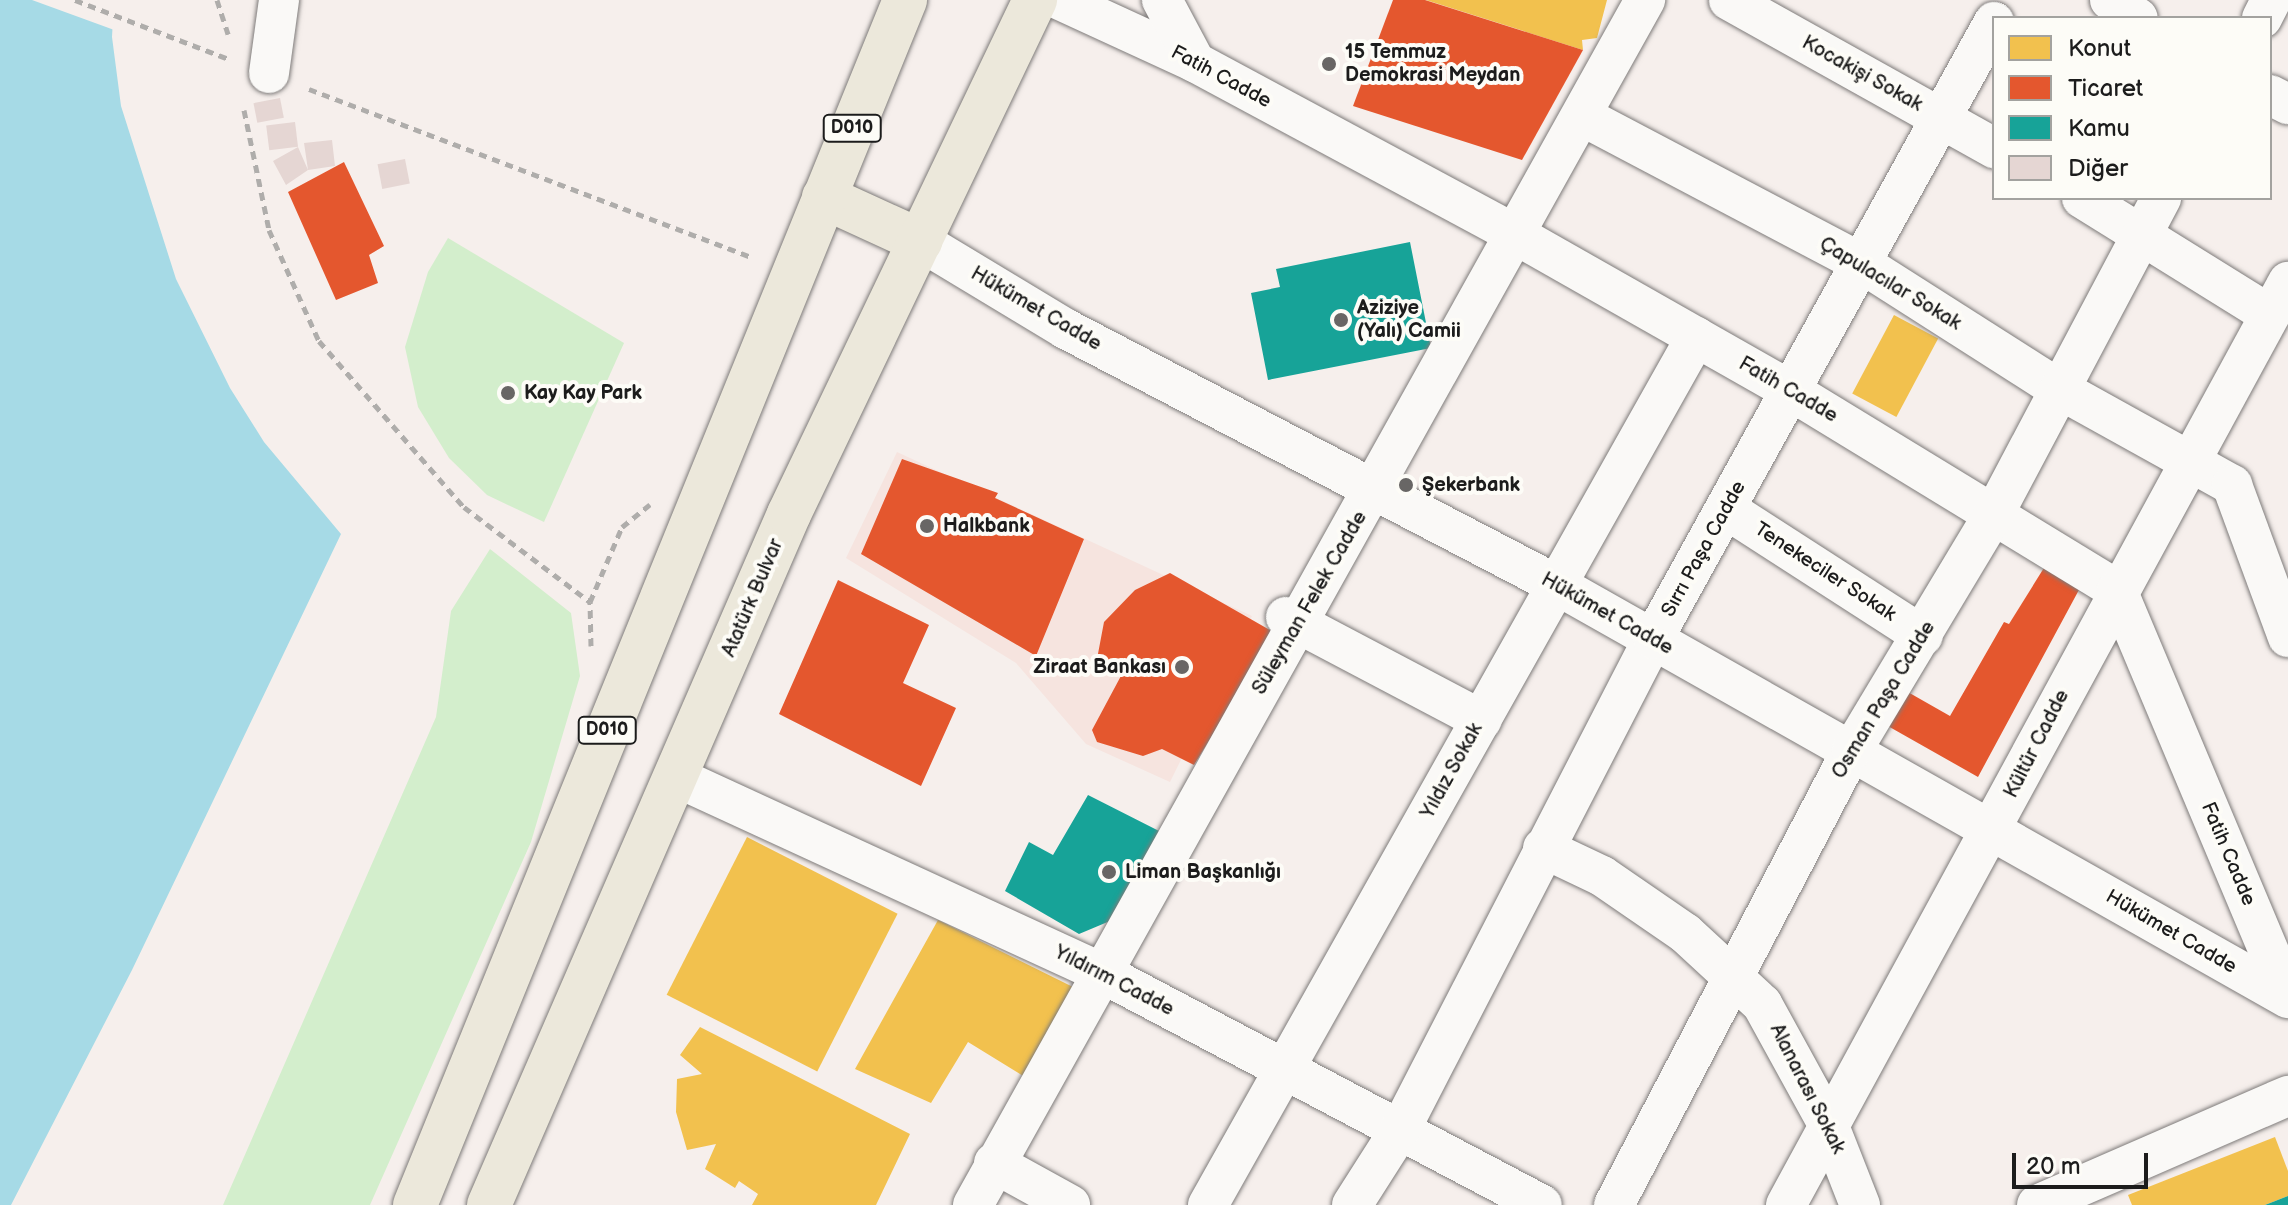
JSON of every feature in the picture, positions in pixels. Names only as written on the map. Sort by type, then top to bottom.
[{"type":"highway","name":"D010","points":[[415,1205],[905,0]]},
{"type":"highway","name":"Atatürk Bulvar","points":[[489,1205],[789,514],[1035,0]]},
{"type":"highway","points":[[824,197],[920,241]]},
{"type":"street","points":[[256,87],[279,0]]},
{"type":"street","name":"Fatih Cadde","points":[[1060,0],[1195,62],[1518,236],[1791,391],[1995,512],[2117,590],[2288,998]]},
{"type":"street","points":[[1162,0],[1195,62]]},
{"type":"street","name":"Süleyman Felek Cadde","points":[[973,1205],[1292,620],[1376,489],[1584,117],[1645,0]]},
{"type":"street","name":"Kocakişi Sokak","points":[[1729,0],[1992,147]]},
{"type":"street","points":[[2110,0],[2135,16]]},
{"type":"street","name":"Sırrı Paşa Cadde","points":[[1352,1205],[1401,1128],[1653,639],[1992,25]]},
{"type":"street","name":"Çapulacılar Sokak","points":[[1584,117],[1861,263],[2059,389],[2189,464],[2232,485],[2288,637]]},
{"type":"street","points":[[2090,200],[2151,215],[2279,298]]},
{"type":"street","name":"Osman Paşa Cadde","points":[[1614,1205],[1852,750],[1995,512],[2151,215]]},
{"type":"street","name":"Hükümet Cadde","points":[[920,241],[1066,329],[1557,585],[2288,998]]},
{"type":"street","name":"Kültür Cadde","points":[[1786,1205],[1992,830],[2117,590],[2279,298]]},
{"type":"street","name":"Yıldız Sokak","points":[[1208,1205],[1696,337]]},
{"type":"street","name":"Tenekeciler Sokak","points":[[1726,509],[1923,636]]},
{"type":"street","points":[[1292,620],[1481,720]]},
{"type":"street","name":"Yıldırım Cadde","points":[[676,777],[1102,973],[1284,1072],[1401,1128],[1542,1205]]},
{"type":"street","name":"Alanarası Sokak","points":[[1543,848],[1602,876],[1685,933],[1762,1004],[1829,1126],[1860,1205]]},
{"type":"street","points":[[2037,1205],[2288,1096]]},
{"type":"street","points":[[994,1163],[1070,1205]]},
{"type":"path","points":[[75,0],[237,62],[217,0]]},
{"type":"path","points":[[590,602],[464,507],[319,341],[269,230],[256,87],[761,260]]},
{"type":"shaded area","points":[[897,452],[1252,616],[1170,782],[1086,744],[1016,663],[846,558]]},
{"type":"green space","name":"Kay Kay Park","points":[[448,238],[624,343],[544,522],[487,495],[449,458],[418,407],[405,347],[428,272]]},
{"type":"green space","points":[[490,549],[571,613],[580,676],[531,842],[370,1205],[223,1205],[436,717],[451,611]]},
{"type":"water","points":[[0,0],[114,0],[112,37],[121,106],[176,279],[230,388],[264,442],[341,534],[132,970],[11,1205],[0,1205]]},
{"type":"pier","points":[[32,0],[118,0],[117,31]]},
{"type":"building: Konut","points":[[1426,0],[1607,0],[1597,38],[1582,40],[1583,50]]},
{"type":"building: Konut","points":[[1894,315],[1938,338],[1896,417],[1852,394]]},
{"type":"building: Konut","points":[[1277,356],[1285,364],[1277,372],[1269,364]]},
{"type":"building: Konut","points":[[747,837],[898,914],[817,1071],[667,995]]},
{"type":"building: Konut","points":[[938,920],[1075,988],[1028,1079],[968,1042],[931,1103],[855,1069]]},
{"type":"building: Konut","points":[[700,1027],[910,1134],[876,1205],[752,1205],[758,1194],[739,1181],[735,1188],[705,1169],[716,1144],[687,1150],[676,1112],[677,1079],[702,1074],[680,1055]]},
{"type":"building: Konut","points":[[2275,1137],[2288,1171],[2288,1196],[2265,1205],[2132,1205],[2128,1195]]},
{"type":"building: Ticaret","points":[[1393,0],[1425,0],[1583,50],[1522,160],[1353,106]]},
{"type":"building: Ticaret","points":[[344,162],[384,246],[369,255],[378,283],[336,300],[288,192]]},
{"type":"building: Ticaret","points":[[902,459],[998,493],[995,498],[1084,539],[1036,656],[861,554]]},
{"type":"building: Ticaret","points":[[2052,555],[2087,575],[1978,777],[1879,721],[1899,687],[1950,716],[2004,622],[2009,624]]},
{"type":"building: Ticaret","name":"Ziraat Bankası","points":[[1170,573],[1275,633],[1194,765],[1162,749],[1143,756],[1097,742],[1092,730],[1122,674],[1097,659],[1104,622],[1135,590]]},
{"type":"building: Ticaret","points":[[838,580],[929,625],[903,683],[956,708],[921,786],[779,714]]},
{"type":"building: Kamu","name":"Aziziye (Yalı) Camii","points":[[1410,242],[1431,348],[1268,380],[1251,293],[1280,287],[1276,269]]},
{"type":"building: Kamu","points":[[1088,795],[1161,832],[1110,921],[1079,934],[1005,891],[1029,842],[1053,855]]},
{"type":"building: Kamu","points":[[2288,1196],[2288,1205],[2265,1205]]},
{"type":"building: Diğer","points":[[280,98],[284,118],[257,123],[253,103]]},
{"type":"building: Diğer","points":[[295,122],[298,147],[269,150],[266,126]]},
{"type":"building: Diğer","points":[[332,140],[335,166],[308,170],[304,143]]},
{"type":"building: Diğer","points":[[298,147],[308,170],[286,185],[273,161]]},
{"type":"building: Diğer","points":[[405,159],[410,184],[382,189],[378,164]]},
{"type":"place","name":"15 Temmuz Demokrasi Meydan","points":[[1329,64]]},
{"type":"place","name":"Aziziye (Yalı) Camii","points":[[1341,320]]},
{"type":"place","name":"Kay Kay Park","points":[[508,393]]},
{"type":"place","name":"Şekerbank","points":[[1406,485]]},
{"type":"place","name":"Halkbank","points":[[927,526]]},
{"type":"place","name":"Ziraat Bankası","points":[[1182,667]]},
{"type":"place","name":"Liman Başkanlığı","points":[[1109,872]]}]
